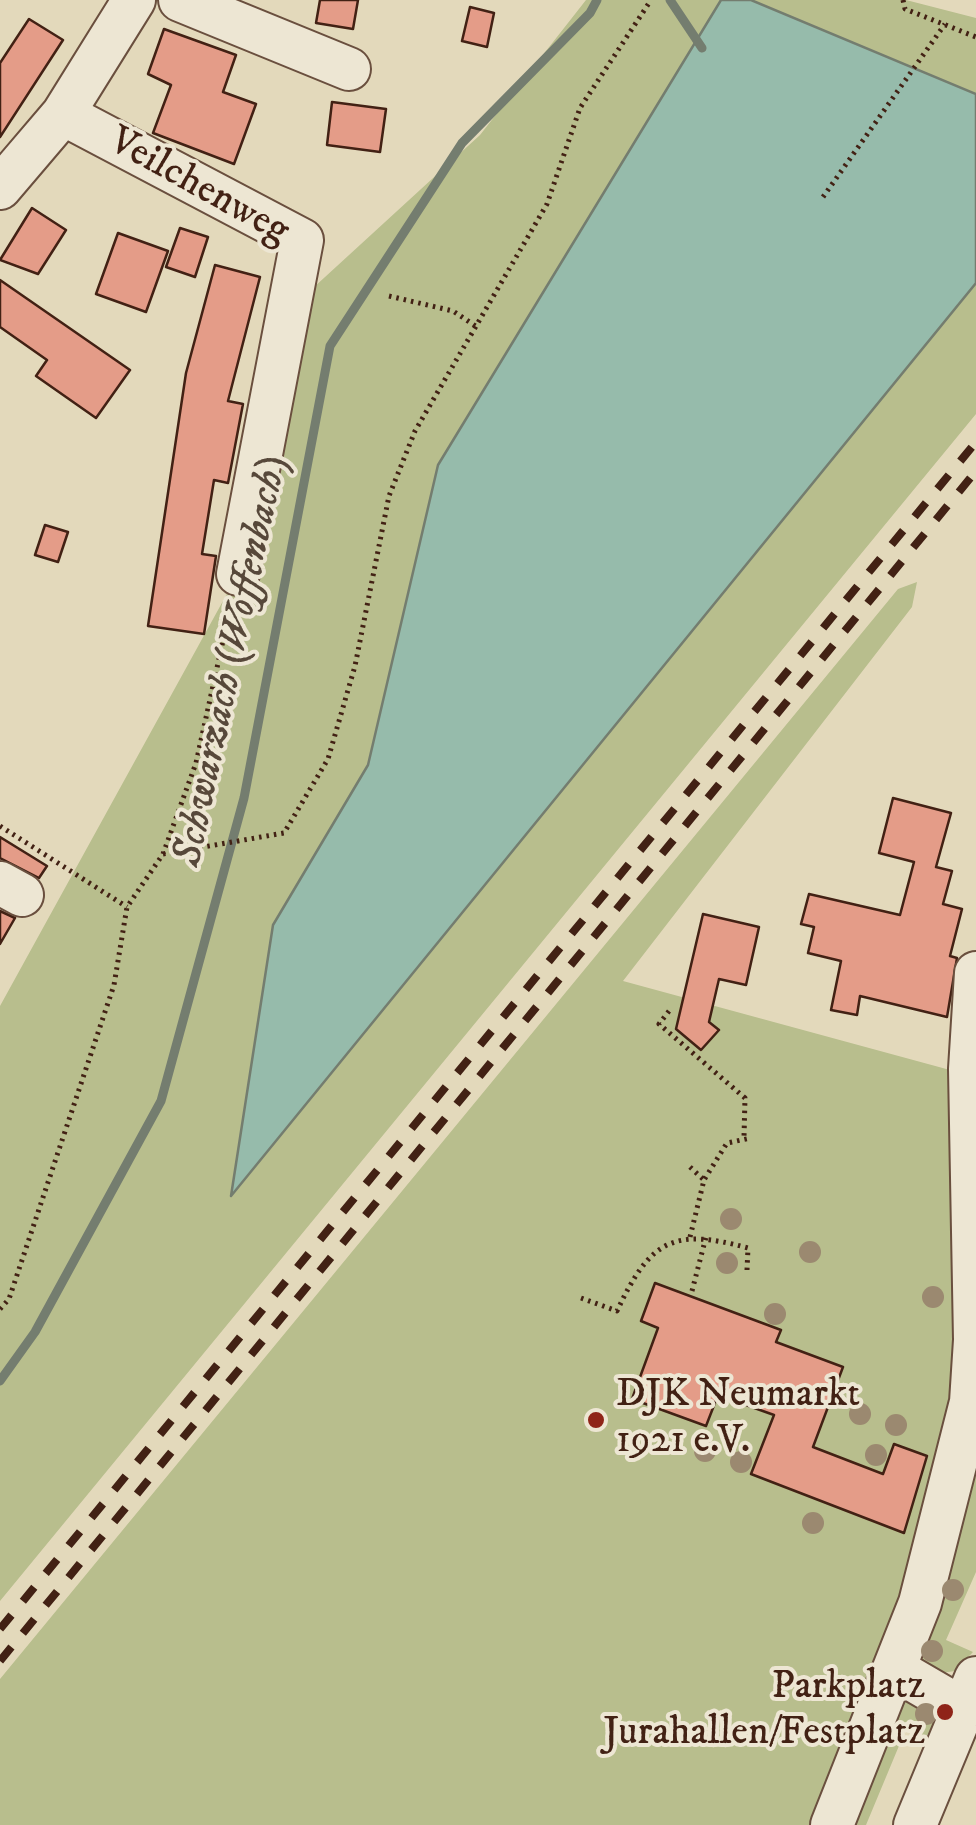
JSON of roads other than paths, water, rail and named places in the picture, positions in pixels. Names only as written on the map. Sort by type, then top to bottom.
[{"type":"street","points":[[0,188],[63,114],[134,0]]},
{"type":"street","points":[[180,0],[349,69]]},
{"type":"street","name":"Veilchenweg","points":[[63,114],[302,240],[238,574]]},
{"type":"street","points":[[832,1825],[920,1603],[972,1402],[975,1340],[970,1069],[976,972]]},
{"type":"street","points":[[896,1670],[970,1693],[915,1825]]},
{"type":"waterway","name":"Schwarzach (Woffenbach)","points":[[0,1381],[35,1332],[161,1101],[244,798],[330,346],[462,143],[590,13],[597,0]]},
{"type":"waterway","points":[[670,0],[702,48]]},
{"type":"railway","points":[[0,1629],[976,442]]},
{"type":"railway","points":[[0,1661],[976,471]]},
{"type":"place","name":"DJK Neumarkt 1921 e.V.","points":[[596,1420]]},
{"type":"place","name":"Parkplatz Jurahallen/Festplatz","points":[[945,1712]]}]
